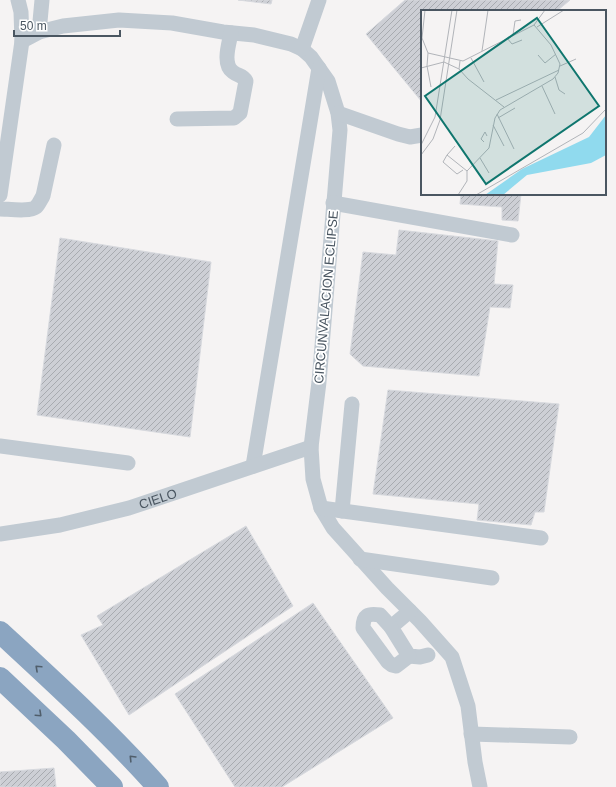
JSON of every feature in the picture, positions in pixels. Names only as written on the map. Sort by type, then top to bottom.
[{"type":"highway","points":[[0,632],[107,733],[158,787]]},
{"type":"highway","points":[[0,678],[66,740],[112,787]]},
{"type":"lane","points":[[0,195],[1,174],[22,41],[21,12],[18,0]]},
{"type":"lane","points":[[39,32],[42,0]]},
{"type":"lane","points":[[302,49],[319,0]]},
{"type":"lane","name":"CIRCUNVALACION ECLIPSE","points":[[22,41],[39,32],[63,26],[119,20],[172,23],[231,33],[254,35],[291,44],[302,49],[311,57],[328,81],[338,113],[340,130],[319,382],[311,447],[313,479],[321,508],[333,528],[452,657],[468,706],[480,787]]},
{"type":"lane","points":[[177,119],[234,118],[240,112],[246,81],[244,78],[231,70],[228,64],[227,57],[231,33]]},
{"type":"lane","points":[[254,466],[319,68]]},
{"type":"lane","points":[[338,113],[410,137],[421,135]]},
{"type":"lane","points":[[0,209],[28,210],[34,208],[39,203],[43,196],[54,145]]},
{"type":"lane","points":[[333,203],[512,235]]},
{"type":"lane","points":[[342,511],[352,404]]},
{"type":"lane","points":[[0,446],[128,463]]},
{"type":"lane","name":"CIELO","points":[[0,534],[60,525],[129,508],[311,447]]},
{"type":"lane","points":[[321,508],[541,538]]},
{"type":"lane","points":[[360,559],[492,578]]},
{"type":"lane","points":[[391,627],[410,611]]},
{"type":"lane","points":[[409,656],[391,627],[380,615],[372,613],[367,616],[363,622],[363,628],[388,662],[392,665],[396,666],[409,656],[420,657],[428,655]]},
{"type":"lane","points":[[471,734],[570,737]]},
{"type":"building","points":[[238,0],[272,0],[271,4]]},
{"type":"building","points":[[405,0],[570,0],[558,10],[421,10],[421,101],[366,34]]},
{"type":"building","points":[[461,195],[521,195],[518,221],[502,220],[502,207],[460,204]]},
{"type":"building","points":[[399,230],[498,241],[494,284],[513,285],[510,308],[490,307],[479,376],[363,366],[350,354],[363,252],[396,255]]},
{"type":"building","points":[[60,238],[211,262],[190,437],[37,415]]},
{"type":"building","points":[[388,390],[559,404],[544,512],[535,512],[531,525],[477,520],[479,504],[373,494]]},
{"type":"building","points":[[246,526],[293,606],[129,715],[81,635],[103,625],[97,616]]},
{"type":"building","points":[[313,603],[393,718],[282,787],[235,787],[175,694]]},
{"type":"building","points":[[54,768],[56,787],[0,787],[0,772]]}]
